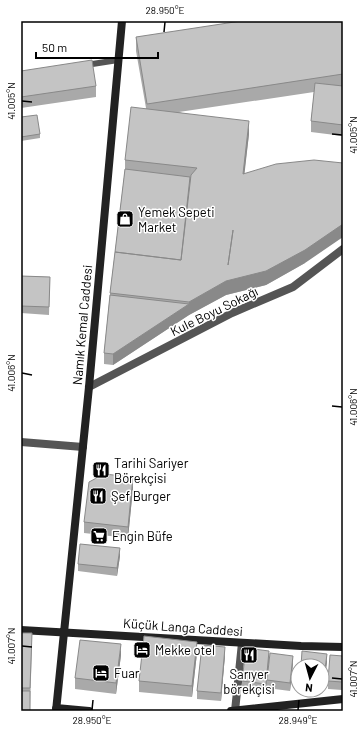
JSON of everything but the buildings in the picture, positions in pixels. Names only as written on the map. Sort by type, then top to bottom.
[{"type":"main road","name":"Namık Kemal Caddesi","points":[[56,710],[89,387],[122,21]]},
{"type":"main road","name":"Küçük Langa Caddesi","points":[[21,630],[64,631],[242,643],[343,647]]},
{"type":"main road","points":[[231,711],[343,699]]},
{"type":"main road","points":[[56,710],[89,711]]},
{"type":"street","name":"Kule Boyu Sokağı","points":[[89,387],[232,313],[293,287],[343,248]]},
{"type":"street","points":[[21,442],[83,446]]},
{"type":"street","points":[[235,711],[242,643]]},
{"type":"lane","points":[[76,66],[118,60]]},
{"type":"place","name":"Yemek Sepeti Market","points":[[125,219]]},
{"type":"place","name":"Tarihi Sariyer Börekçisi","points":[[101,470]]},
{"type":"place","name":"Şef Burger","points":[[98,496]]},
{"type":"place","name":"Engin Büfe","points":[[99,536]]},
{"type":"place","name":"Mekke otel","points":[[142,650]]},
{"type":"place","name":"Sarıyer börekçisi","points":[[249,655]]},
{"type":"place","name":"Fuar","points":[[101,673]]}]
